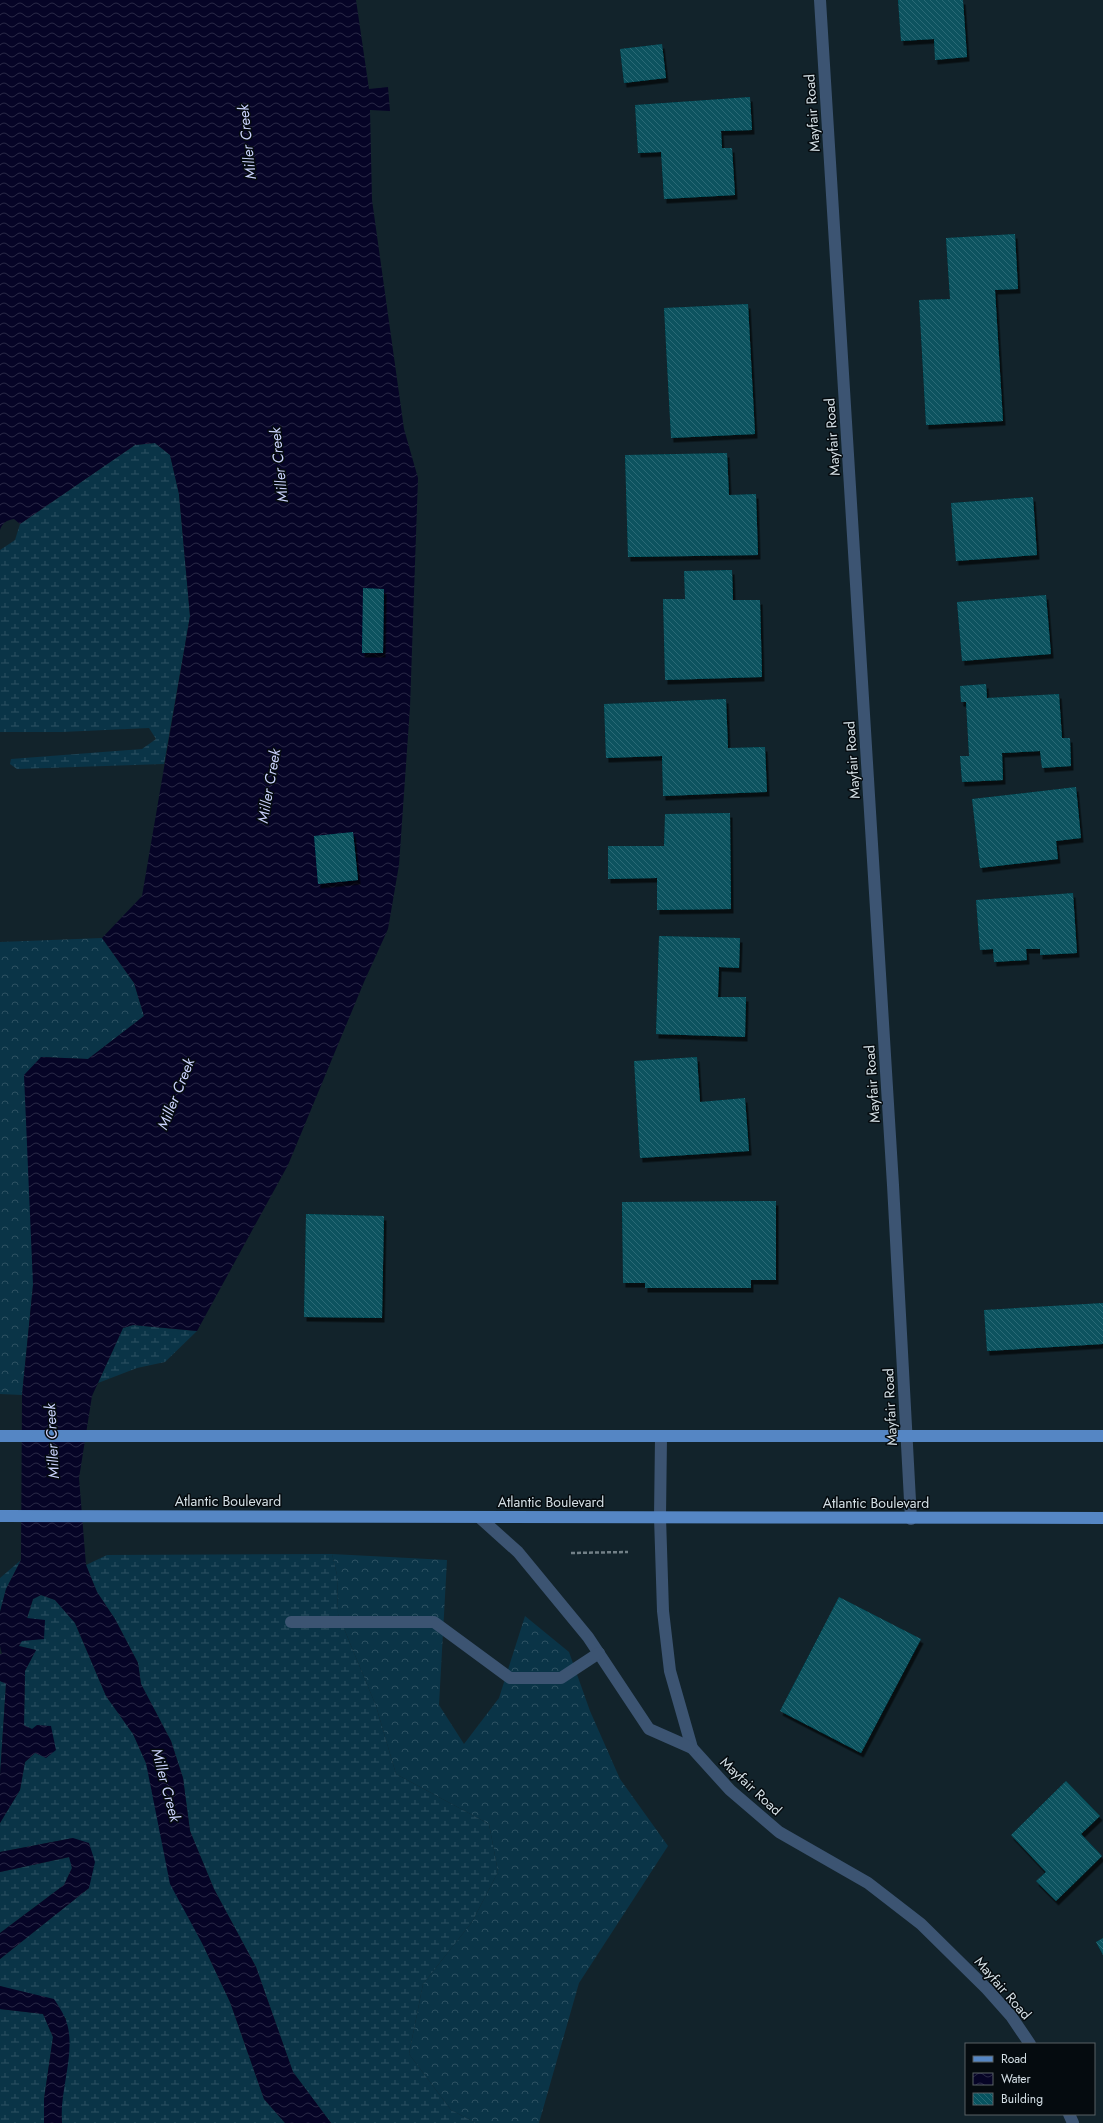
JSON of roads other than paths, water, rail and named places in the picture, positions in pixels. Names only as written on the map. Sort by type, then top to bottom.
[{"type":"main road","points":[[0,1436],[1103,1436]]},
{"type":"main road","name":"Atlantic Boulevard","points":[[0,1516],[911,1519],[1103,1518]]},
{"type":"street","name":"Mayfair Road","points":[[820,0],[893,1180],[911,1519]]},
{"type":"street","name":"Mayfair Road","points":[[661,1437],[660,1517],[663,1611],[670,1671],[692,1748],[730,1790],[779,1832],[868,1884],[921,1924],[987,1989],[1011,2016],[1029,2043]]},
{"type":"street","points":[[479,1517],[518,1552],[588,1637],[649,1729],[692,1748]]},
{"type":"street","points":[[291,1622],[434,1622],[510,1678],[561,1678],[599,1653]]},
{"type":"water","name":"Miller Creek","points":[[0,0],[356,0],[369,89],[388,87],[390,111],[370,110],[372,200],[404,429],[418,478],[410,707],[399,865],[388,929],[364,982],[288,1165],[197,1331],[133,1325],[123,1328],[92,1396],[79,1478],[86,1565],[97,1592],[115,1619],[138,1663],[141,1684],[171,1741],[183,1778],[190,1831],[214,1889],[256,1967],[293,2072],[331,2123],[285,2123],[264,2099],[230,2002],[203,1945],[170,1884],[146,1763],[133,1734],[106,1696],[75,1623],[55,1600],[41,1595],[33,1599],[27,1618],[45,1620],[44,1639],[22,1641],[19,1646],[36,1650],[25,1671],[24,1725],[32,1729],[37,1725],[51,1726],[56,1750],[46,1758],[35,1753],[25,1762],[20,1790],[0,1823],[0,1776],[6,1684],[0,1681],[0,1654],[2,1654],[0,1646],[0,1612],[6,1589],[21,1560],[22,1395],[33,1285],[24,1075],[41,1057],[88,1059],[144,1016],[134,983],[102,938],[142,896],[190,616],[179,494],[170,455],[155,443],[135,445],[20,524],[14,519],[9,520],[3,524],[0,530]]},
{"type":"water","points":[[73,1838],[89,1843],[95,1862],[89,1888],[0,1959],[0,1933],[64,1885],[72,1868],[69,1857],[0,1872],[0,1852]]},
{"type":"water","points":[[0,1986],[54,1999],[65,2018],[70,2042],[63,2097],[62,2123],[44,2123],[44,2099],[53,2037],[43,2014],[0,2009]]}]
